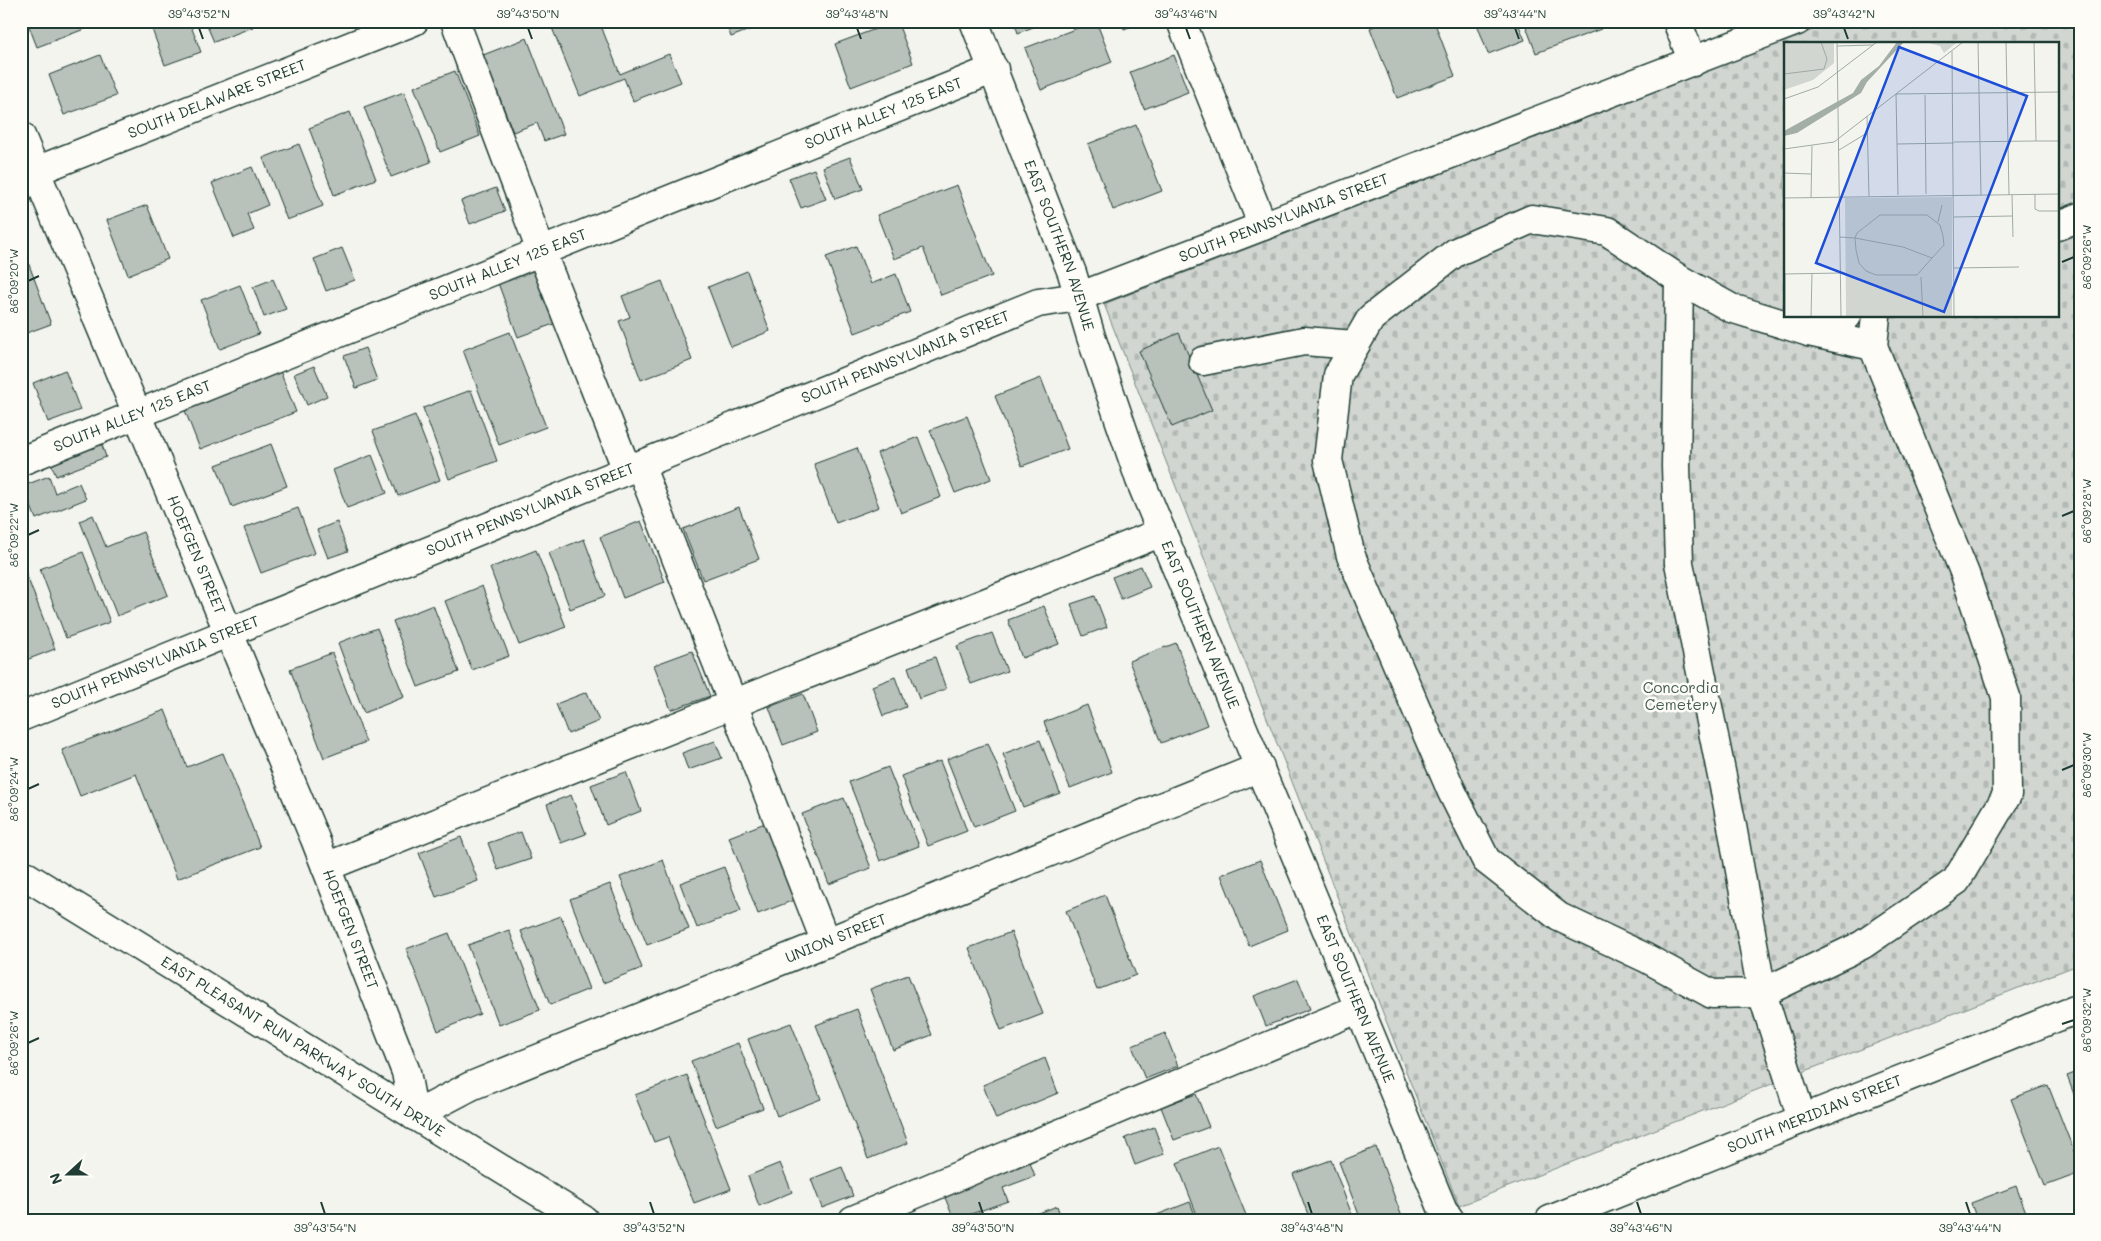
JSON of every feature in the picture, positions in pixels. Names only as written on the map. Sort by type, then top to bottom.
[{"type":"street","name":"SOUTH DELAWARE STREET","points":[[28,174],[414,21]]},
{"type":"street","points":[[455,21],[541,251],[733,704],[826,943]]},
{"type":"street","name":"EAST SOUTHERN AVENUE","points":[[974,21],[1072,272],[1078,297],[1140,480],[1443,1210],[1450,1220]]},
{"type":"street","points":[[1181,21],[1263,226]]},
{"type":"street","points":[[1677,21],[1693,62]]},
{"type":"street","name":"SOUTH PENNSYLVANIA STREET","points":[[21,717],[1038,303],[1078,297],[1797,21]]},
{"type":"street","name":"SOUTH ALLEY 125 EAST","points":[[21,461],[994,69]]},
{"type":"street","name":"HOEFGEN STREET","points":[[21,136],[28,174],[136,415],[326,867],[406,1072],[414,1116]]},
{"type":"street","points":[[2058,226],[2080,217]]},
{"type":"street","points":[[1873,346],[1810,332],[1731,308],[1679,279],[1606,231],[1532,219],[1456,252],[1371,318],[1338,375],[1328,460],[1350,556],[1452,792],[1486,860],[1559,917],[1646,958],[1712,994],[1762,992],[1862,944],[1956,881],[2007,795],[2006,698],[1964,574],[1873,346],[1876,318]]},
{"type":"street","points":[[1679,279],[1676,466],[1679,563],[1732,826],[1762,992],[1802,1119]]},
{"type":"street","points":[[1810,332],[1842,318]]},
{"type":"street","points":[[1203,361],[1304,341],[1356,345]]},
{"type":"street","points":[[326,867],[1162,532]]},
{"type":"street","name":"UNION STREET","points":[[414,1116],[471,1086],[1260,767]]},
{"type":"street","name":"EAST PLEASANT RUN PARKWAY SOUTH DRIVE","points":[[21,873],[584,1220]]},
{"type":"street","points":[[853,1220],[1360,1008]]},
{"type":"street","name":"SOUTH MERIDIAN STREET","points":[[1550,1220],[2080,1008]]},
{"type":"green space","name":"Concordia Cemetery","points":[[1836,21],[2080,21],[2080,964],[1459,1206],[1104,304]]},
{"type":"building","points":[[27,21],[94,21],[95,25],[37,47]]},
{"type":"building","points":[[149,21],[189,21],[201,52],[165,65]]},
{"type":"building","points":[[205,21],[251,21],[253,27],[214,42]]},
{"type":"building","points":[[554,21],[599,21],[620,74],[669,54],[681,82],[633,101],[624,78],[580,96],[550,23]]},
{"type":"building","points":[[725,21],[755,21],[757,27],[731,37]]},
{"type":"building","points":[[897,21],[913,63],[851,87],[835,44]]},
{"type":"building","points":[[1014,21],[1048,21],[1018,33]]},
{"type":"building","points":[[1096,21],[1112,62],[1041,90],[1025,48]]},
{"type":"building","points":[[1121,21],[1145,21],[1124,29]]},
{"type":"building","points":[[1386,21],[1434,21],[1455,76],[1397,98],[1370,28]]},
{"type":"building","points":[[1476,21],[1517,21],[1525,40],[1488,54]]},
{"type":"building","points":[[1524,21],[1598,21],[1601,29],[1536,53]]},
{"type":"building","points":[[527,38],[564,134],[544,141],[537,123],[513,132],[483,55]]},
{"type":"building","points":[[100,55],[116,96],[64,115],[49,75]]},
{"type":"building","points":[[1174,55],[1188,92],[1144,109],[1130,72]]},
{"type":"building","points":[[455,71],[480,136],[440,152],[414,87]]},
{"type":"building","points":[[404,92],[431,162],[391,177],[364,107]]},
{"type":"building","points":[[350,112],[376,179],[334,195],[309,128]]},
{"type":"building","points":[[1136,125],[1162,191],[1113,210],[1088,144]]},
{"type":"building","points":[[299,144],[323,206],[287,220],[263,158]]},
{"type":"building","points":[[850,157],[863,189],[835,199],[823,167]]},
{"type":"building","points":[[252,167],[268,205],[247,214],[254,230],[234,238],[212,183]]},
{"type":"building","points":[[814,169],[826,199],[801,208],[789,178]]},
{"type":"building","points":[[957,185],[992,276],[941,295],[923,248],[894,259],[877,215]]},
{"type":"building","points":[[496,188],[505,211],[470,224],[461,201]]},
{"type":"building","points":[[147,205],[168,259],[128,275],[107,220]]},
{"type":"building","points":[[856,246],[871,284],[896,274],[910,312],[855,333],[826,257]]},
{"type":"building","points":[[342,248],[355,280],[326,291],[314,259]]},
{"type":"building","points":[[24,251],[51,324],[21,335],[21,252]]},
{"type":"building","points":[[535,260],[559,322],[518,337],[495,275]]},
{"type":"building","points":[[747,271],[770,331],[731,347],[708,287]]},
{"type":"building","points":[[273,279],[286,309],[264,317],[253,287]]},
{"type":"building","points":[[662,281],[692,360],[641,380],[619,321],[630,317],[622,296]]},
{"type":"building","points":[[240,285],[259,334],[220,349],[201,300]]},
{"type":"building","points":[[510,332],[546,427],[499,445],[463,350]]},
{"type":"building","points":[[1179,333],[1212,410],[1172,427],[1139,351]]},
{"type":"building","points":[[365,348],[377,380],[356,388],[344,356]]},
{"type":"building","points":[[314,366],[327,396],[307,405],[294,374]]},
{"type":"building","points":[[65,370],[80,410],[48,422],[33,383]]},
{"type":"building","points":[[280,371],[296,412],[200,449],[184,408]]},
{"type":"building","points":[[1041,378],[1068,449],[1022,466],[995,396]]},
{"type":"building","points":[[471,390],[497,461],[449,479],[423,408]]},
{"type":"building","points":[[415,415],[440,480],[398,496],[373,431]]},
{"type":"building","points":[[967,416],[991,479],[955,493],[930,430]]},
{"type":"building","points":[[99,436],[106,457],[56,476],[48,456]]},
{"type":"building","points":[[918,437],[941,497],[901,513],[877,453]]},
{"type":"building","points":[[271,444],[287,486],[232,507],[216,465]]},
{"type":"building","points":[[857,448],[879,507],[836,523],[814,464]]},
{"type":"building","points":[[372,455],[387,493],[347,508],[333,470]]},
{"type":"building","points":[[49,476],[55,493],[79,483],[86,499],[36,519],[23,486]]},
{"type":"building","points":[[739,507],[759,559],[703,580],[683,529]]},
{"type":"building","points":[[298,508],[315,553],[261,573],[244,528]]},
{"type":"building","points":[[93,515],[106,547],[143,532],[168,595],[117,616],[80,521]]},
{"type":"building","points":[[641,521],[665,582],[623,598],[600,537]]},
{"type":"building","points":[[337,522],[348,551],[328,558],[317,530]]},
{"type":"building","points":[[584,539],[605,596],[570,609],[549,553]]},
{"type":"building","points":[[536,550],[566,627],[519,645],[490,568]]},
{"type":"building","points":[[83,552],[110,622],[66,638],[40,569]]},
{"type":"building","points":[[1141,566],[1150,587],[1121,599],[1112,577]]},
{"type":"building","points":[[25,571],[55,649],[21,662],[21,572]]},
{"type":"building","points":[[482,586],[509,656],[472,670],[445,601]]},
{"type":"building","points":[[1095,596],[1107,627],[1083,636],[1071,604]]},
{"type":"building","points":[[433,605],[459,672],[418,687],[393,621]]},
{"type":"building","points":[[1044,606],[1059,644],[1022,658],[1008,620]]},
{"type":"building","points":[[377,628],[404,697],[364,713],[338,643]]},
{"type":"building","points":[[992,633],[1007,671],[971,684],[957,646]]},
{"type":"building","points":[[1176,643],[1207,725],[1161,743],[1129,661]]},
{"type":"building","points":[[692,651],[710,696],[671,710],[654,665]]},
{"type":"building","points":[[332,653],[366,742],[324,758],[290,669]]},
{"type":"building","points":[[935,657],[946,689],[919,699],[908,667]]},
{"type":"building","points":[[895,677],[906,707],[883,716],[872,686]]},
{"type":"building","points":[[587,692],[599,721],[568,734],[556,704]]},
{"type":"building","points":[[803,694],[817,732],[783,745],[769,707]]},
{"type":"building","points":[[1087,705],[1112,772],[1070,788],[1044,722]]},
{"type":"building","points":[[165,710],[187,767],[223,753],[260,847],[177,879],[136,774],[80,796],[62,750]]},
{"type":"building","points":[[1040,740],[1060,793],[1023,807],[1003,754]]},
{"type":"building","points":[[715,741],[722,758],[688,770],[682,753]]},
{"type":"building","points":[[988,743],[1015,811],[974,827],[947,759]]},
{"type":"building","points":[[940,761],[967,831],[928,846],[901,776]]},
{"type":"building","points":[[888,767],[919,846],[880,861],[849,782]]},
{"type":"building","points":[[626,772],[641,811],[606,825],[591,785]]},
{"type":"building","points":[[571,795],[586,834],[561,843],[547,804]]},
{"type":"building","points":[[844,798],[871,868],[829,884],[802,814]]},
{"type":"building","points":[[770,821],[799,898],[758,914],[729,837]]},
{"type":"building","points":[[521,832],[531,859],[498,870],[488,843]]},
{"type":"building","points":[[461,837],[478,881],[436,897],[419,853]]},
{"type":"building","points":[[663,860],[689,929],[647,945],[620,877]]},
{"type":"building","points":[[1260,860],[1288,930],[1249,946],[1221,875]]},
{"type":"building","points":[[724,867],[741,911],[697,928],[680,883]]},
{"type":"building","points":[[610,884],[642,968],[603,983],[570,899]]},
{"type":"building","points":[[1105,895],[1136,975],[1097,990],[1066,911]]},
{"type":"building","points":[[561,916],[589,989],[550,1005],[521,931]]},
{"type":"building","points":[[509,930],[540,1010],[499,1025],[468,945]]},
{"type":"building","points":[[1011,932],[1043,1014],[1001,1030],[969,948]]},
{"type":"building","points":[[449,933],[480,1014],[438,1031],[406,949]]},
{"type":"building","points":[[908,975],[932,1035],[893,1050],[870,989]]},
{"type":"building","points":[[1298,979],[1310,1009],[1266,1026],[1254,996]]},
{"type":"building","points":[[857,1009],[908,1143],[868,1159],[816,1025]]},
{"type":"building","points":[[791,1023],[821,1099],[777,1116],[748,1039]]},
{"type":"building","points":[[1165,1033],[1178,1066],[1145,1079],[1132,1046]]},
{"type":"building","points":[[738,1043],[763,1108],[716,1126],[691,1061]]},
{"type":"building","points":[[1045,1058],[1058,1093],[996,1119],[983,1085]]},
{"type":"building","points":[[2080,1071],[2080,1110],[2067,1076]]},
{"type":"building","points":[[687,1075],[731,1189],[694,1203],[668,1137],[654,1142],[635,1095]]},
{"type":"building","points":[[2048,1085],[2080,1167],[2080,1173],[2045,1186],[2011,1099]]},
{"type":"building","points":[[1196,1094],[1209,1127],[1174,1140],[1161,1107]]},
{"type":"building","points":[[1154,1127],[1164,1154],[1135,1165],[1125,1138]]},
{"type":"building","points":[[1218,1146],[1248,1220],[1199,1220],[1177,1163]]},
{"type":"building","points":[[1376,1147],[1402,1217],[1396,1220],[1361,1220],[1339,1162]]},
{"type":"building","points":[[1028,1157],[1035,1176],[1003,1188],[1008,1201],[954,1220],[942,1190]]},
{"type":"building","points":[[1331,1160],[1354,1220],[1310,1220],[1293,1174]]},
{"type":"building","points":[[780,1163],[792,1192],[759,1206],[748,1176]]},
{"type":"building","points":[[842,1167],[853,1196],[822,1208],[811,1179]]},
{"type":"building","points":[[2016,1186],[2029,1220],[1977,1220],[1971,1203]]},
{"type":"building","points":[[1190,1202],[1197,1220],[1155,1220],[1154,1216]]},
{"type":"building","points":[[1057,1206],[1062,1220],[1021,1220]]}]
